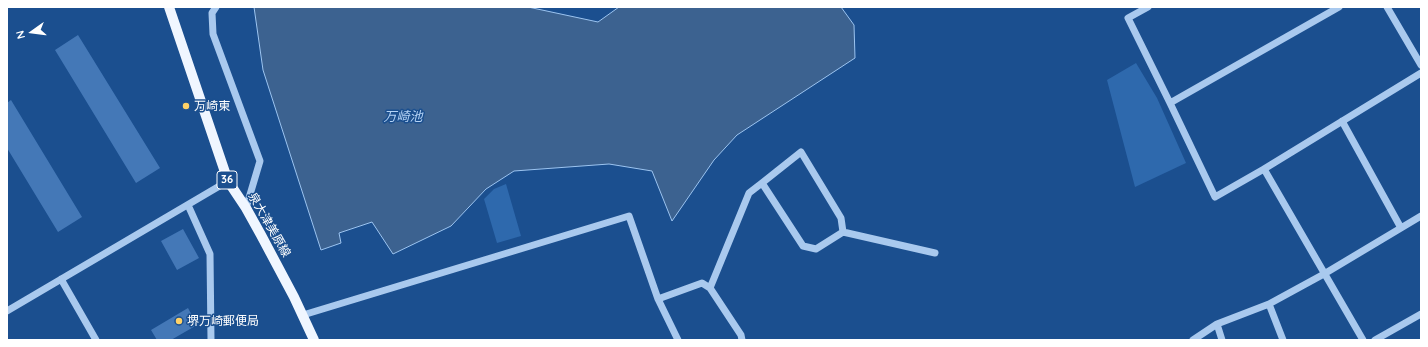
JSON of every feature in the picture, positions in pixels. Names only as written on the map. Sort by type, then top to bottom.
[{"type":"main road","name":"泉大津美原線","points":[[168,7],[228,181],[246,208],[291,290],[314,340]]},
{"type":"street","points":[[216,7],[212,13],[213,34],[260,161],[246,208]]},
{"type":"street","points":[[1148,7],[1128,18],[1215,197],[1264,169],[1421,73]]},
{"type":"street","points":[[1170,103],[1338,7]]},
{"type":"street","points":[[1387,7],[1421,65]]},
{"type":"street","points":[[1342,121],[1401,228]]},
{"type":"street","points":[[710,288],[750,193],[801,152],[841,218],[843,232]]},
{"type":"street","points":[[1264,169],[1363,340]]},
{"type":"street","points":[[7,311],[228,181]]},
{"type":"street","points":[[762,182],[803,246],[816,249],[843,232],[935,253]]},
{"type":"street","points":[[188,205],[210,254],[211,340]]},
{"type":"street","points":[[303,315],[629,216],[658,299],[678,340]]},
{"type":"street","points":[[1193,340],[1217,324],[1269,304],[1324,274],[1421,216]]},
{"type":"street","points":[[61,280],[96,340]]},
{"type":"street","points":[[658,299],[702,283],[710,288],[742,335],[742,340]]},
{"type":"street","points":[[1269,304],[1283,340]]},
{"type":"street","points":[[1375,340],[1421,314]]},
{"type":"street","points":[[1217,324],[1222,340]]},
{"type":"shaded area","points":[[1136,63],[1157,98],[1186,163],[1135,187],[1107,80]]},
{"type":"shaded area","points":[[506,184],[521,236],[497,243],[484,199],[494,189]]},
{"type":"water","name":"万崎池","points":[[254,7],[528,7],[598,22],[619,7],[841,7],[854,25],[855,58],[737,135],[714,160],[672,221],[652,171],[609,164],[514,171],[486,189],[451,226],[393,254],[372,222],[339,233],[341,243],[321,250],[263,70]]},
{"type":"building","points":[[78,35],[160,168],[136,183],[55,50]]},
{"type":"building","points":[[11,100],[82,217],[58,232],[7,148],[7,103]]},
{"type":"building","points":[[183,229],[199,258],[177,270],[161,241]]},
{"type":"building","points":[[188,308],[197,325],[171,340],[157,340],[151,330]]},
{"type":"place","name":"万崎東","points":[[186,106]]},
{"type":"place","name":"堺万崎郵便局","points":[[179,321]]}]
